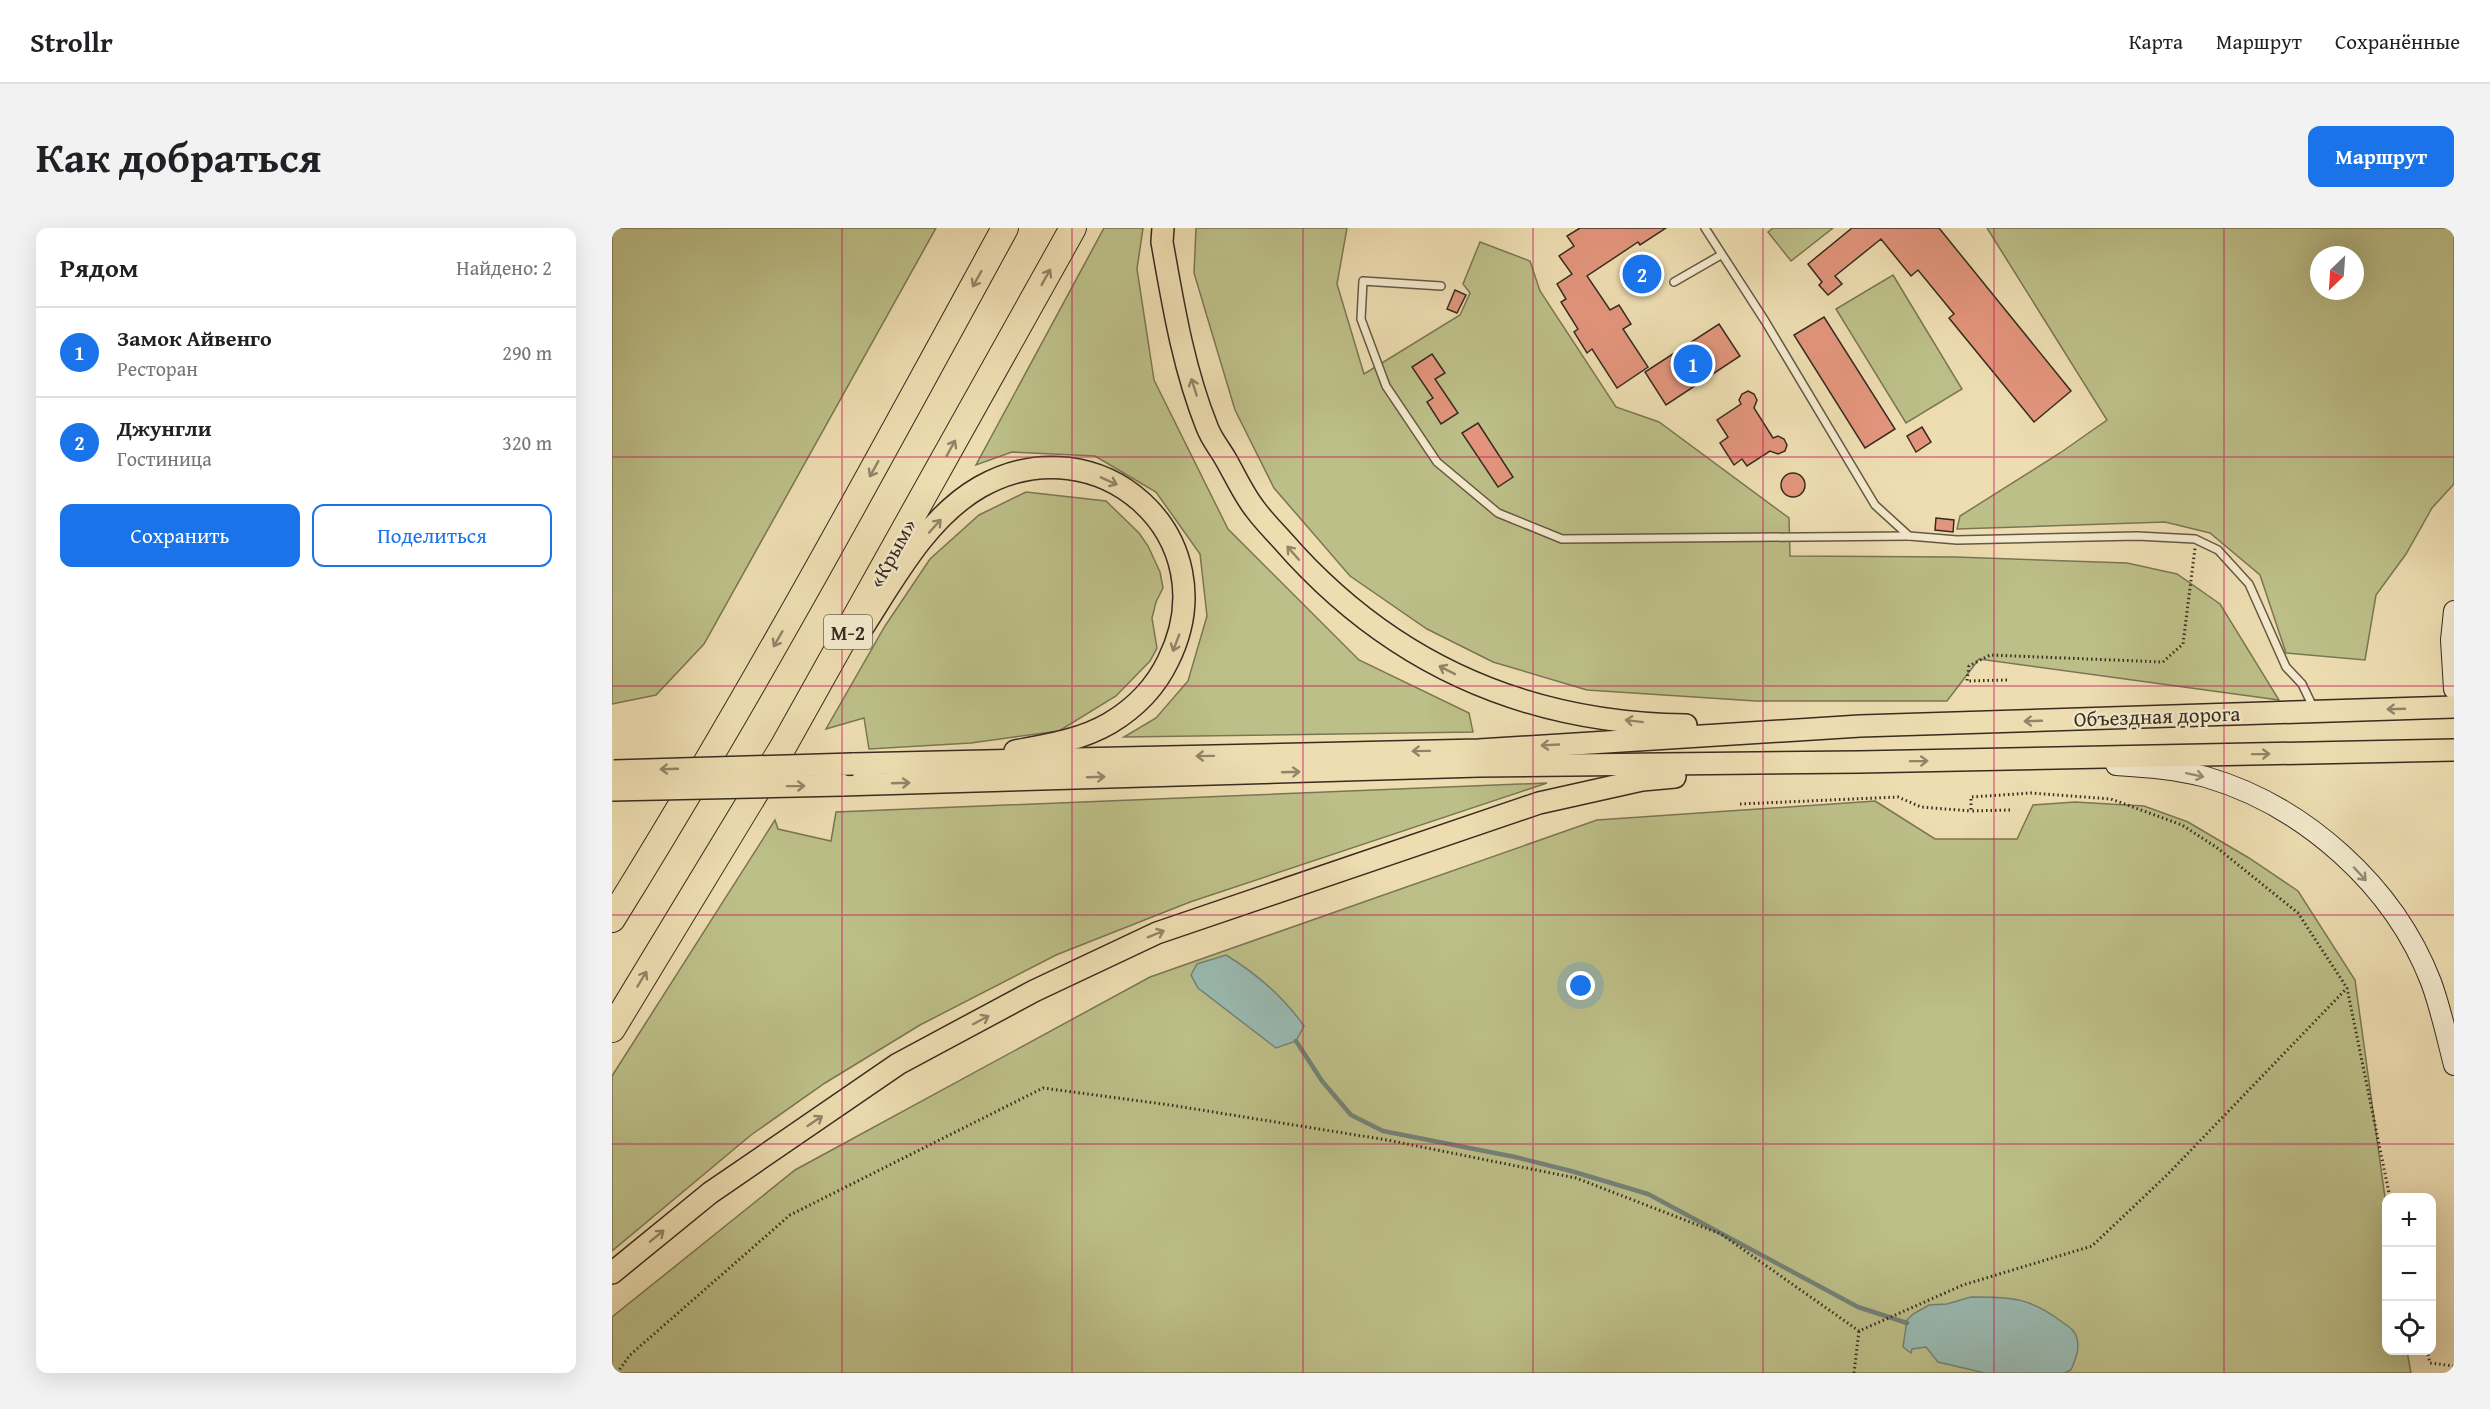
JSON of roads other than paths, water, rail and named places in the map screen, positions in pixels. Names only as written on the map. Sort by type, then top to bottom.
[{"type":"highway","name":"М-2","points":[[612,919],[684,804],[827,555],[1005,228]]},
{"type":"highway","name":"«Крым»","points":[[612,1029],[783,747],[1073,228]]},
{"type":"main road","points":[[1163,228],[1162,242],[1178,335],[1207,428],[1254,509],[1313,576],[1363,618],[1411,652],[1457,675],[1510,698],[1584,715],[1660,724],[1860,726]]},
{"type":"main road","points":[[783,747],[916,547],[949,510],[979,488],[1013,472],[1045,466],[1083,470],[1115,483],[1143,501],[1168,535],[1183,572],[1186,608],[1178,642],[1161,676],[1139,701],[1110,723],[1069,741],[951,763]]},
{"type":"main road","points":[[2453,680],[2451,640],[2454,611]]},
{"type":"main road","name":"Объездная дорога","points":[[1860,726],[2454,707]]},
{"type":"main road","points":[[613,778],[853,764],[1479,750],[1860,726]]},
{"type":"main road","name":"Объездная дорога","points":[[1860,762],[2454,750]]},
{"type":"main road","points":[[2012,759],[2160,768],[2206,777],[2247,792],[2296,819],[2340,852],[2381,896],[2411,939],[2431,983],[2454,1065]]},
{"type":"main road","points":[[613,778],[842,785],[1479,766],[1860,762]]},
{"type":"main road","points":[[612,1273],[710,1193],[898,1064],[1034,991],[1157,933],[1539,803],[1642,780],[1860,762]]},
{"type":"main road","points":[[612,903],[684,804]]},
{"type":"lane","points":[[1705,228],[1765,321],[1875,505],[1909,536]]},
{"type":"lane","points":[[1674,282],[1721,255]]},
{"type":"lane","points":[[1441,286],[1364,281],[1361,319],[1386,386],[1437,462],[1498,513],[1562,539],[1909,536],[1957,540],[2137,536],[2195,539],[2218,550],[2249,584],[2286,667],[2302,684],[2315,711]]},
{"type":"water","points":[[1226,955],[1269,986],[1296,1015],[1304,1026],[1296,1041],[1276,1048],[1198,988],[1191,975],[1197,964]]},
{"type":"water","points":[[1971,1297],[2019,1300],[2039,1308],[2067,1325],[2075,1334],[2078,1343],[2077,1355],[2071,1370],[2064,1373],[1985,1373],[1938,1362],[1926,1347],[1912,1349],[1911,1353],[1903,1347],[1907,1320],[1913,1314],[1929,1305],[1947,1304]]},
{"type":"waterway","points":[[1296,1041],[1322,1081],[1351,1115],[1383,1131],[1515,1157],[1648,1194],[1858,1307],[1907,1323]]},
{"type":"place","name":"Джунгли","points":[[1642,274]]},
{"type":"place","name":"Замок Айвенго","points":[[1693,364]]}]
